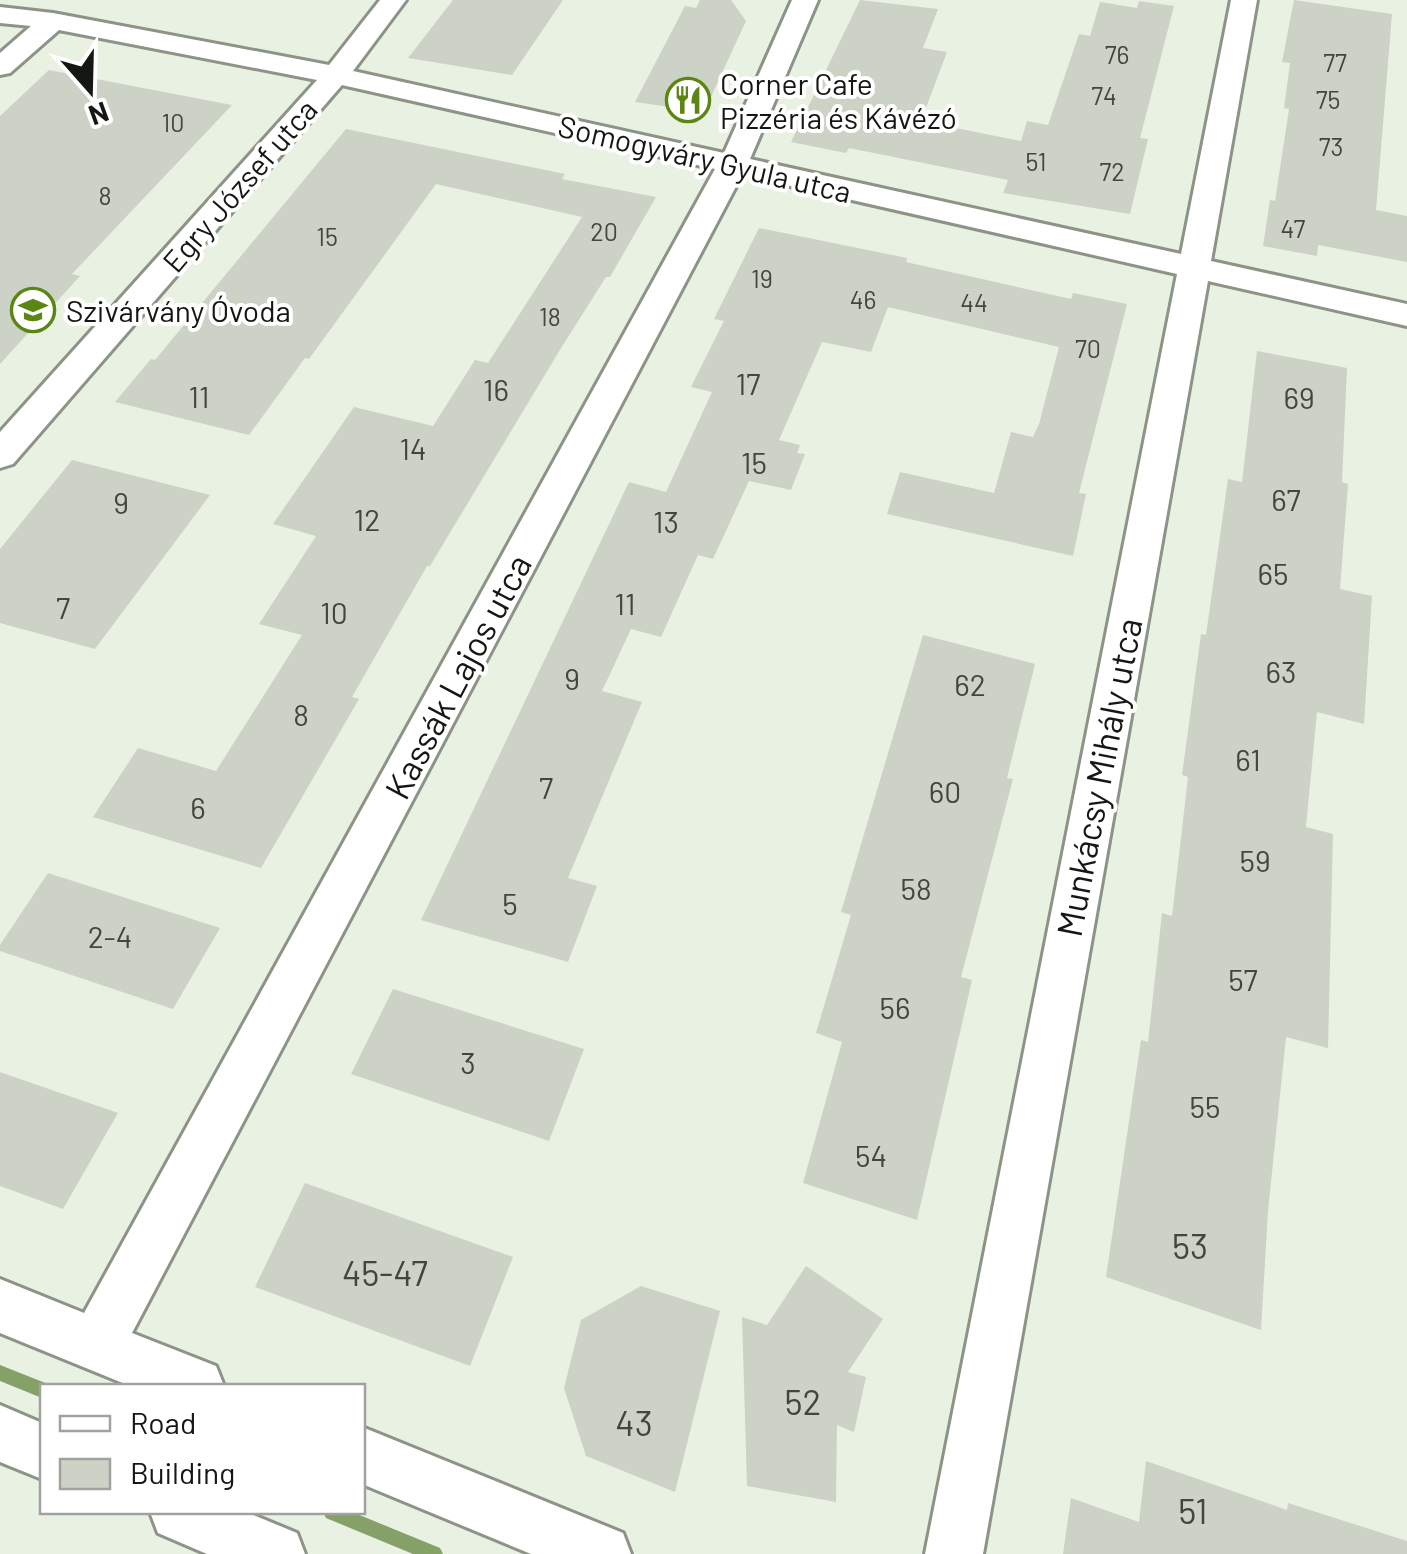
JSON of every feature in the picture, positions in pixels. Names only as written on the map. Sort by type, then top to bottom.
[{"type":"street","name":"Egry József utca","points":[[0,456],[336,75],[394,0]]},
{"type":"street","name":"Kassák Lajos utca","points":[[96,1346],[732,164],[805,0]]},
{"type":"street","name":"Munkácsy Mihály utca","points":[[954,1554],[1244,0]]},
{"type":"street","name":"Somogyváry Gyula utca","points":[[0,15],[53,21],[336,75],[1407,315]]},
{"type":"street","points":[[0,67],[53,21]]},
{"type":"street","points":[[0,1306],[191,1384]]},
{"type":"street","points":[[0,1433],[40,1451]]},
{"type":"street","points":[[365,1456],[602,1554]]},
{"type":"building","points":[[453,0],[563,0],[512,75],[408,58]]},
{"type":"building","points":[[700,0],[731,0],[746,21],[704,112],[635,102],[685,6],[696,8]]},
{"type":"building","points":[[860,0],[938,9],[923,48],[947,52],[921,121],[1021,141],[1027,121],[1048,125],[1079,34],[1090,36],[1100,2],[1137,8],[1139,1],[1174,6],[1140,138],[1148,139],[1130,214],[1003,193],[1008,180],[849,148],[846,153],[791,142]]},
{"type":"building","points":[[1294,0],[1392,14],[1376,210],[1407,216],[1407,262],[1318,245],[1317,256],[1263,246],[1270,200],[1275,201],[1289,109],[1284,108],[1290,63],[1282,62]]},
{"type":"building","points":[[49,70],[232,105],[72,274],[80,276],[0,364],[0,116]]},
{"type":"building","points":[[346,129],[656,197],[610,277],[606,277],[427,566],[352,697],[359,699],[261,868],[93,817],[138,748],[216,771],[302,635],[259,624],[316,536],[273,524],[354,407],[433,426],[475,360],[488,363],[582,217],[436,184],[249,435],[115,402],[151,359],[155,360]]},
{"type":"building","points":[[759,228],[907,258],[906,262],[1071,299],[1073,293],[1127,304],[1079,493],[1086,494],[1073,556],[887,514],[900,472],[994,493],[1011,432],[1033,437],[1039,424],[1059,347],[888,307],[871,352],[822,342],[779,440],[800,445],[797,453],[805,454],[791,490],[749,481],[713,559],[698,555],[661,637],[631,629],[602,691],[642,702],[568,878],[597,886],[568,962],[421,920],[629,482],[666,492],[712,392],[691,387],[724,321],[714,319]]},
{"type":"building","points":[[1257,351],[1347,368],[1342,482],[1348,484],[1340,589],[1372,596],[1364,724],[1317,712],[1306,827],[1333,834],[1328,1048],[1286,1037],[1268,1211],[1261,1330],[1106,1277],[1141,1040],[1148,1042],[1162,913],[1172,916],[1188,777],[1182,775],[1201,634],[1206,635],[1228,479],[1242,482]]},
{"type":"building","points":[[72,460],[210,495],[95,649],[0,623],[0,549]]},
{"type":"building","points":[[923,635],[1035,664],[1007,778],[1013,779],[961,977],[972,980],[917,1220],[803,1183],[842,1042],[816,1033],[851,915],[841,912]]},
{"type":"building","points":[[48,873],[220,928],[173,1009],[0,951],[0,945]]},
{"type":"building","points":[[393,989],[584,1049],[549,1141],[351,1074]]},
{"type":"building","points":[[0,1072],[118,1113],[63,1209],[0,1186]]},
{"type":"building","points":[[305,1183],[513,1257],[470,1366],[255,1287]]},
{"type":"building","points":[[806,1266],[883,1319],[848,1372],[866,1377],[854,1432],[837,1425],[836,1502],[747,1486],[742,1317],[767,1325]]},
{"type":"building","points":[[641,1286],[720,1311],[675,1492],[586,1456],[564,1388],[581,1320]]},
{"type":"building","points":[[1146,1461],[1287,1510],[1288,1503],[1407,1541],[1407,1554],[1063,1554],[1071,1498],[1139,1522]]},
{"type":"waterway","points":[[0,1373],[40,1389]]},
{"type":"waterway","points":[[337,1514],[434,1554]]},
{"type":"place","name":"Corner Cafe Pizzéria és Kávézó","points":[[688,100]]},
{"type":"place","name":"Szivárvány Óvoda","points":[[33,310]]}]
